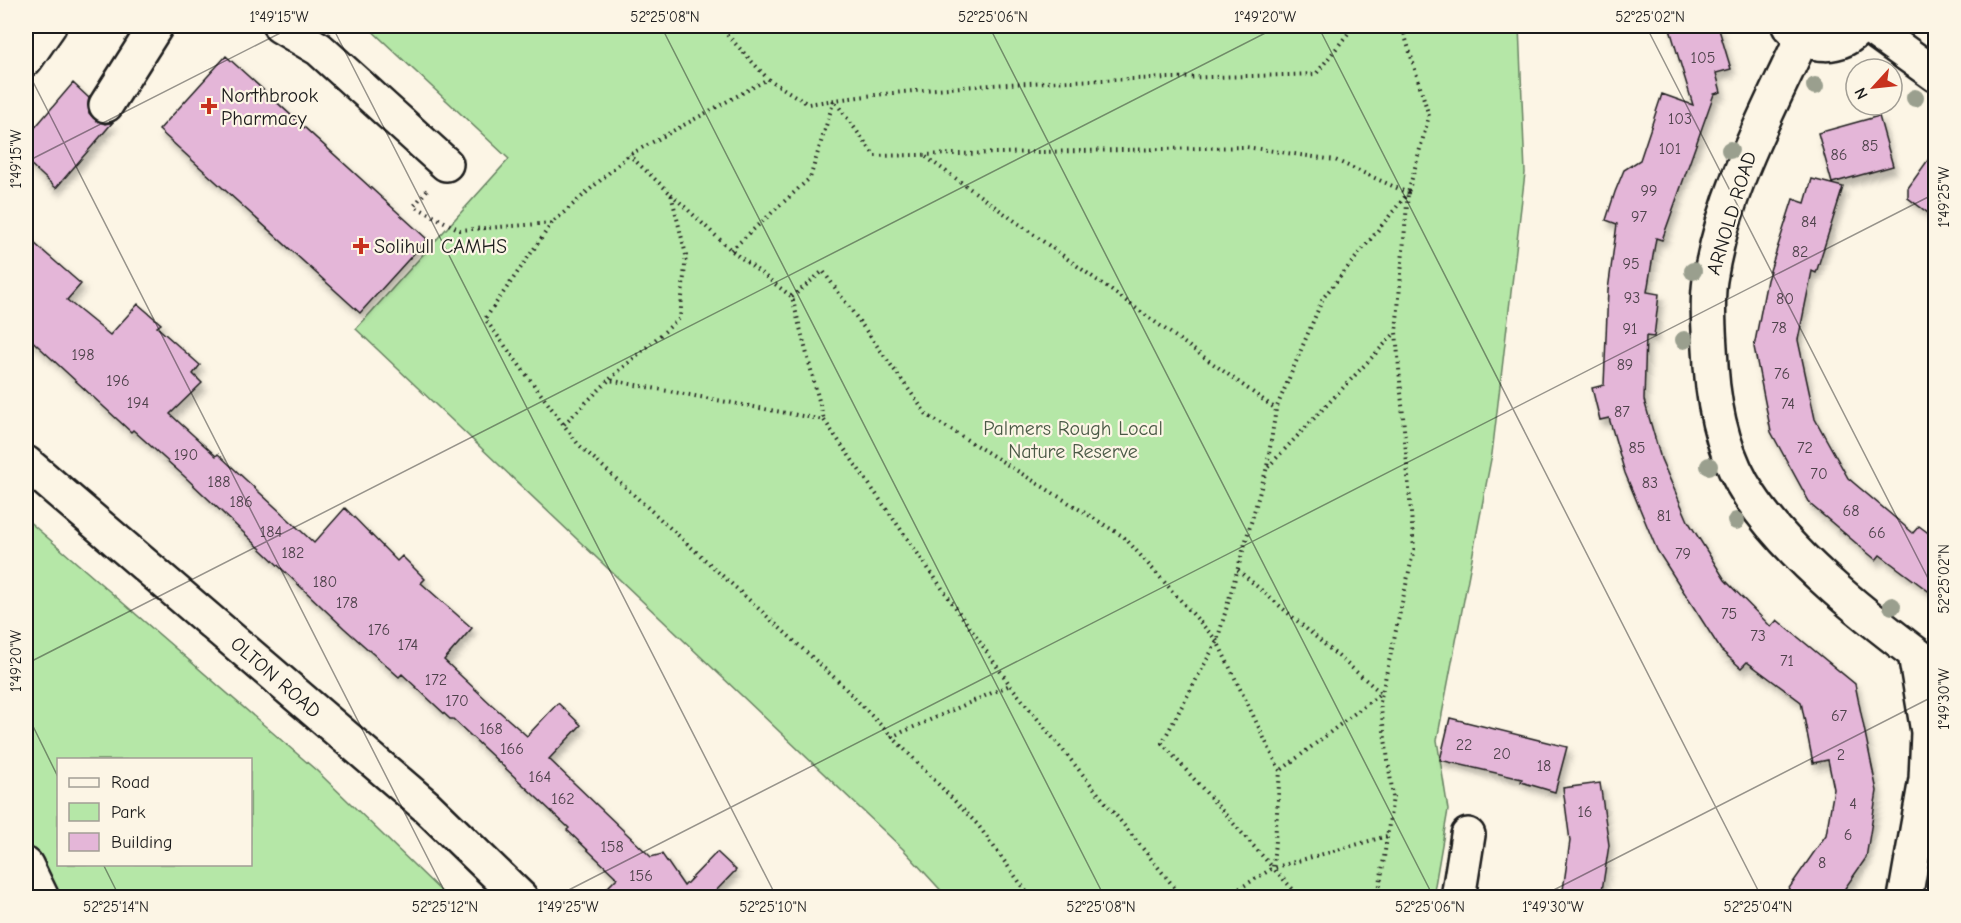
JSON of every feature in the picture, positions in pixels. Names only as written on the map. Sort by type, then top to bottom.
[{"type":"street","points":[[26,59],[50,26]]},
{"type":"street","points":[[106,105],[156,26]]},
{"type":"street","points":[[280,26],[319,49],[446,164]]},
{"type":"street","points":[[1796,32],[1818,44],[1836,44],[1851,36],[1861,26]]},
{"type":"street","points":[[1868,26],[1935,75]]},
{"type":"street","name":"ARNOLD ROAD","points":[[1796,32],[1746,157],[1710,281],[1713,395],[1725,443],[1749,494],[1781,538],[1864,613],[1925,661]]},
{"type":"street","name":"OLTON ROAD","points":[[26,463],[426,806],[521,897]]},
{"type":"street","points":[[1905,897],[1931,776],[1925,661]]},
{"type":"street","points":[[1458,897],[1468,835]]},
{"type":"street","points":[[26,865],[42,897]]},
{"type":"path","points":[[719,26],[768,79],[808,104],[861,96],[1022,84],[1316,74],[1354,26]]},
{"type":"path","points":[[1378,897],[1393,796],[1380,702],[1414,549],[1396,332],[1408,193],[1429,116],[1402,26]]},
{"type":"path","points":[[768,79],[629,155],[552,223],[485,319],[578,444],[838,681],[978,825],[1031,897]]},
{"type":"path","points":[[834,100],[875,156],[925,157],[1246,147],[1335,160],[1408,193]]},
{"type":"path","points":[[731,250],[810,178],[834,100]]},
{"type":"path","points":[[629,155],[731,250],[792,297],[824,420],[1010,685],[1183,897]]},
{"type":"path","points":[[925,157],[1276,409]]},
{"type":"path","points":[[446,164],[414,206],[460,230],[552,223]]},
{"type":"path","points":[[1301,897],[1162,743],[1217,641],[1267,467],[1276,409],[1323,298],[1408,193]]},
{"type":"path","points":[[564,424],[609,380],[680,318],[686,255],[671,194]]},
{"type":"path","points":[[792,297],[823,272],[927,415],[1125,537],[1217,641],[1280,771],[1273,868]]},
{"type":"path","points":[[1267,467],[1396,332]]},
{"type":"path","points":[[609,380],[824,420]]},
{"type":"path","points":[[1238,570],[1381,693]]},
{"type":"path","points":[[891,737],[1010,685]]},
{"type":"path","points":[[1280,771],[1381,693]]},
{"type":"path","points":[[1224,897],[1273,868],[1387,836]]},
{"type":"green space","name":"Palmers Rough Local Nature Reserve","points":[[367,26],[1519,26],[1525,173],[1492,454],[1437,740],[1448,810],[1433,897],[947,897],[903,849],[356,329],[509,159]]},
{"type":"green space","points":[[26,519],[317,771],[447,897],[26,897]]},
{"type":"building","points":[[1669,26],[1718,26],[1731,69],[1716,73],[1721,92],[1714,94],[1662,240],[1656,238],[1647,292],[1659,294],[1654,337],[1646,336],[1644,400],[1661,459],[1688,521],[1725,580],[1771,627],[1777,620],[1855,684],[1877,791],[1866,858],[1839,897],[1783,897],[1826,835],[1834,789],[1828,760],[1813,763],[1801,702],[1747,662],[1741,668],[1721,650],[1657,550],[1625,473],[1609,418],[1600,420],[1592,388],[1604,385],[1608,290],[1617,224],[1606,220],[1615,192],[1624,170],[1640,160],[1662,94],[1693,105]]},
{"type":"building","points":[[226,56],[427,239],[360,313],[159,130]]},
{"type":"building","points":[[73,83],[89,98],[89,113],[96,120],[105,124],[113,122],[56,188],[26,160],[26,138]]},
{"type":"building","points":[[1879,117],[1893,166],[1832,183],[1818,133]]},
{"type":"building","points":[[1935,150],[1935,218],[1908,198],[1908,188]]},
{"type":"building","points":[[1812,179],[1843,187],[1816,273],[1812,271],[1798,340],[1815,419],[1848,478],[1913,533],[1919,526],[1935,538],[1935,596],[1880,555],[1876,560],[1811,505],[1771,432],[1754,347],[1767,280],[1793,199],[1805,203]]},
{"type":"building","points":[[26,236],[81,284],[67,300],[110,335],[138,304],[161,324],[157,327],[200,365],[193,374],[202,383],[170,414],[216,456],[218,454],[314,543],[345,508],[397,561],[402,556],[425,579],[421,583],[472,628],[444,660],[527,736],[558,703],[581,725],[549,759],[651,857],[662,854],[684,886],[717,852],[736,870],[710,897],[598,897],[617,878],[567,830],[569,828],[453,719],[450,719],[402,674],[399,677],[344,628],[184,476],[133,430],[131,432],[26,335]]},
{"type":"building","points":[[1450,718],[1567,747],[1555,792],[1521,782],[1522,779],[1440,760]]},
{"type":"building","points":[[1600,783],[1609,845],[1601,897],[1562,897],[1570,841],[1563,788]]},
{"type":"place","name":"Northbrook Pharmacy","points":[[209,106]]},
{"type":"place","name":"Solihull CAMHS","points":[[361,246]]}]
